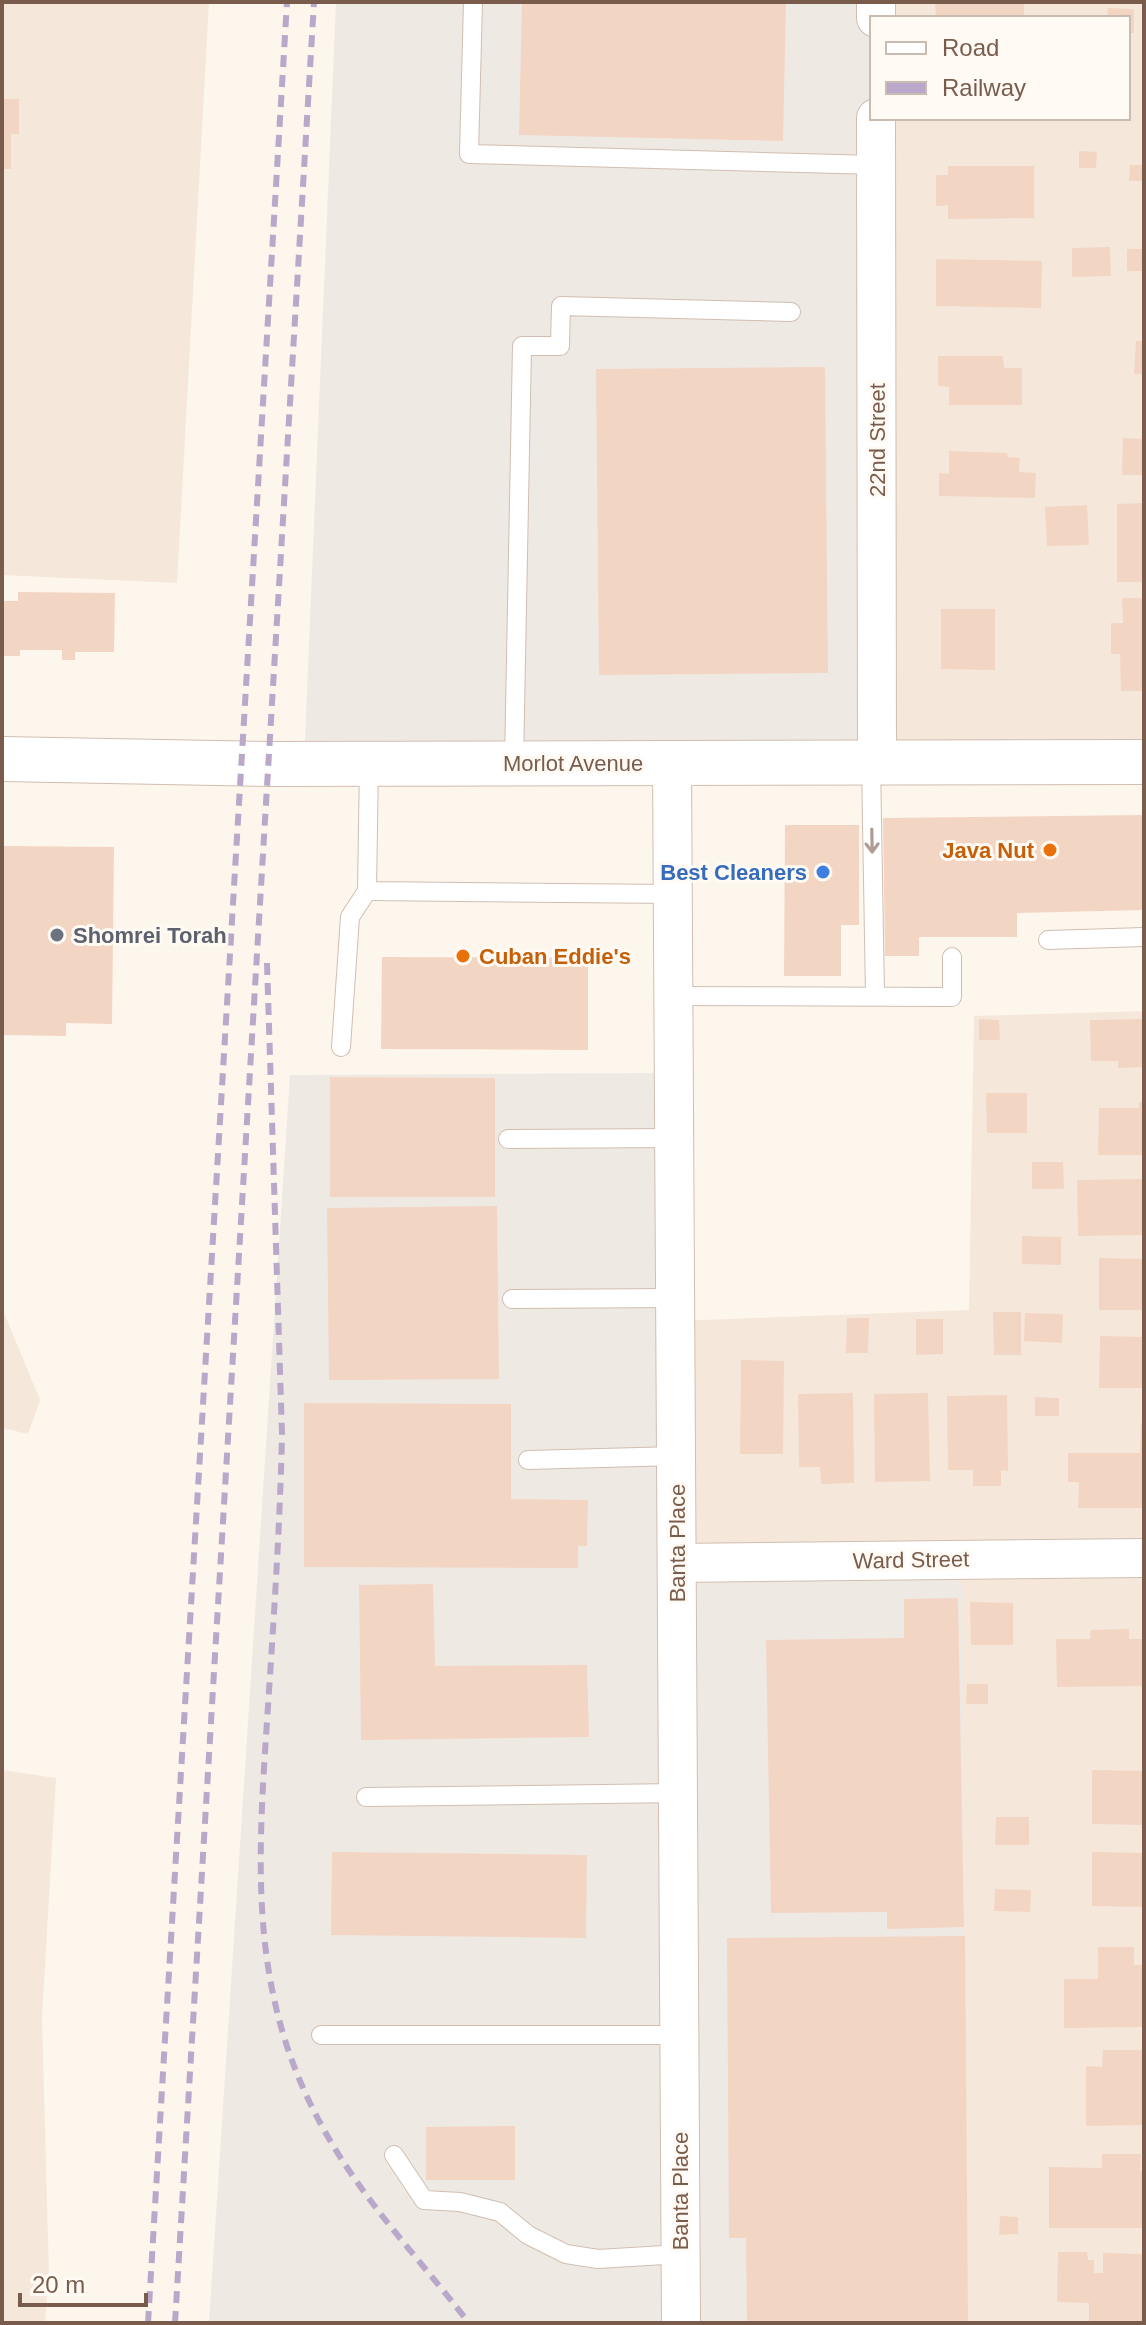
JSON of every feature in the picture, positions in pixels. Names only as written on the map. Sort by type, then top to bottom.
[{"type":"street","name":"22nd Street","points":[[874,763],[876,120]]},
{"type":"street","name":"Morlot Avenue","points":[[2,759],[369,763],[1144,762]]},
{"type":"street","name":"Banta Place","points":[[672,763],[681,2323]]},
{"type":"street","name":"Ward Street","points":[[677,1563],[1144,1558]]},
{"type":"lane","points":[[473,2],[469,154],[876,165]]},
{"type":"lane","points":[[514,763],[522,346],[560,346],[561,306],[791,312]]},
{"type":"lane","points":[[341,1047],[350,917],[367,891],[369,763]]},
{"type":"lane","points":[[874,763],[875,996]]},
{"type":"lane","points":[[367,891],[673,894]]},
{"type":"lane","points":[[1048,940],[1144,937]]},
{"type":"lane","points":[[674,996],[952,997],[952,957]]},
{"type":"lane","points":[[508,1139],[675,1138]]},
{"type":"lane","points":[[512,1299],[675,1298]]},
{"type":"lane","points":[[528,1460],[676,1456]]},
{"type":"lane","points":[[366,1797],[679,1793]]},
{"type":"lane","points":[[321,2035],[679,2035]]},
{"type":"lane","points":[[394,2155],[424,2200],[460,2202],[500,2212],[528,2235],[566,2254],[598,2259],[681,2254]]},
{"type":"shaded area","points":[[2,2],[209,2],[177,583],[2,575]]},
{"type":"shaded area","points":[[336,2],[876,2],[870,16],[870,120],[877,763],[304,763]]},
{"type":"shaded area","points":[[876,2],[1144,2],[1144,762],[877,763],[876,120],[1130,120],[1130,16],[876,16]]},
{"type":"shaded area","points":[[1144,1011],[1144,2323],[965,2323],[677,1563],[676,1321],[969,1310],[974,1016]]},
{"type":"shaded area","points":[[675,1073],[677,1562],[962,1560],[965,2323],[209,2323],[290,1075]]},
{"type":"shaded area","points":[[2,1308],[40,1400],[28,1434],[2,1428]]},
{"type":"shaded area","points":[[2,1770],[56,1778],[42,2017],[49,2275],[45,2323],[2,2323]]},
{"type":"building","points":[[522,2],[786,2],[783,141],[519,135]]},
{"type":"building","points":[[935,2],[1024,2],[1024,16],[936,16]]},
{"type":"building","points":[[1108,8],[1134,9],[1134,33],[1130,33],[1130,16],[1107,16]]},
{"type":"building","points":[[2,99],[19,99],[19,134],[11,134],[11,169],[2,169]]},
{"type":"building","points":[[1079,151],[1097,152],[1096,168],[1079,168]]},
{"type":"building","points":[[1130,165],[1143,165],[1143,181],[1129,181]]},
{"type":"building","points":[[948,166],[1034,166],[1034,218],[948,219],[948,205],[936,206],[936,175],[948,175]]},
{"type":"building","points":[[1110,247],[1111,276],[1072,277],[1072,248]]},
{"type":"building","points":[[1127,249],[1144,249],[1144,271],[1127,271]]},
{"type":"building","points":[[936,259],[1042,261],[1041,308],[936,306]]},
{"type":"building","points":[[1136,341],[1144,341],[1144,374],[1134,374]]},
{"type":"building","points":[[938,356],[1003,356],[1004,368],[1022,368],[1022,405],[949,405],[949,387],[938,386]]},
{"type":"building","points":[[825,367],[828,673],[599,675],[596,369]]},
{"type":"building","points":[[1123,438],[1144,439],[1144,475],[1122,475]]},
{"type":"building","points":[[949,451],[1007,453],[1008,457],[1020,458],[1019,472],[1036,473],[1035,498],[939,496],[939,473],[949,474]]},
{"type":"building","points":[[1144,503],[1144,582],[1117,582],[1117,504]]},
{"type":"building","points":[[1087,505],[1089,545],[1047,546],[1045,507]]},
{"type":"building","points":[[18,592],[115,593],[114,652],[75,652],[75,660],[62,660],[62,650],[20,650],[20,656],[2,656],[2,601],[18,601]]},
{"type":"building","points":[[1122,598],[1144,598],[1144,691],[1121,691],[1120,654],[1111,654],[1111,623],[1123,623]]},
{"type":"building","points":[[941,609],[995,609],[995,670],[941,669]]},
{"type":"building","points":[[1144,815],[1144,910],[1017,913],[1017,937],[919,937],[919,956],[885,956],[883,818]]},
{"type":"building","points":[[785,825],[859,825],[859,925],[841,925],[841,976],[784,976]]},
{"type":"building","name":"Shomrei Torah","points":[[2,846],[114,847],[112,1024],[66,1023],[66,1036],[2,1035]]},
{"type":"building","points":[[382,957],[588,958],[588,1050],[381,1049]]},
{"type":"building","points":[[979,1019],[999,1020],[1000,1040],[979,1040]]},
{"type":"building","points":[[1144,1019],[1144,1067],[1118,1068],[1118,1061],[1091,1061],[1090,1020]]},
{"type":"building","points":[[330,1077],[495,1078],[495,1197],[330,1197]]},
{"type":"building","points":[[986,1093],[1027,1093],[1027,1133],[987,1133]]},
{"type":"building","points":[[1139,1102],[1144,1102],[1144,1155],[1098,1155],[1099,1108],[1139,1108]]},
{"type":"building","points":[[1032,1162],[1063,1162],[1064,1189],[1032,1189]]},
{"type":"building","points":[[1144,1179],[1144,1235],[1078,1236],[1077,1180]]},
{"type":"building","points":[[497,1206],[499,1379],[329,1380],[327,1208]]},
{"type":"building","points":[[1022,1236],[1061,1237],[1061,1265],[1022,1264]]},
{"type":"building","points":[[1099,1258],[1144,1259],[1144,1310],[1099,1310]]},
{"type":"building","points":[[993,1312],[1021,1312],[1021,1355],[994,1355]]},
{"type":"building","points":[[1025,1313],[1063,1314],[1062,1343],[1024,1341]]},
{"type":"building","points":[[847,1318],[869,1318],[868,1353],[846,1353]]},
{"type":"building","points":[[916,1319],[943,1319],[943,1354],[916,1355]]},
{"type":"building","points":[[1100,1336],[1144,1337],[1144,1388],[1099,1388]]},
{"type":"building","points":[[741,1360],[784,1361],[783,1454],[740,1454]]},
{"type":"building","points":[[853,1393],[854,1483],[821,1484],[820,1467],[799,1467],[798,1394]]},
{"type":"building","points":[[928,1393],[930,1481],[875,1482],[874,1394]]},
{"type":"building","points":[[1007,1395],[1008,1471],[1001,1470],[1001,1486],[973,1486],[973,1470],[948,1470],[947,1396]]},
{"type":"building","points":[[1035,1397],[1059,1398],[1059,1416],[1035,1416]]},
{"type":"building","points":[[304,1403],[511,1404],[511,1499],[588,1500],[587,1546],[578,1546],[578,1568],[304,1567]]},
{"type":"building","points":[[1141,1423],[1144,1423],[1144,1508],[1078,1508],[1079,1482],[1068,1482],[1068,1453],[1140,1453]]},
{"type":"building","points":[[433,1584],[435,1666],[587,1665],[589,1737],[361,1740],[359,1585]]},
{"type":"building","points":[[958,1598],[964,1927],[887,1929],[887,1912],[771,1913],[766,1640],[904,1638],[904,1599]]},
{"type":"building","points":[[970,1602],[1013,1603],[1013,1645],[971,1645]]},
{"type":"building","points":[[1129,1629],[1129,1639],[1144,1639],[1144,1686],[1057,1687],[1056,1639],[1090,1639],[1091,1630]]},
{"type":"building","points":[[967,1684],[988,1684],[988,1704],[966,1704]]},
{"type":"building","points":[[1092,1770],[1144,1771],[1144,1825],[1092,1824]]},
{"type":"building","points":[[996,1817],[1029,1817],[1029,1845],[995,1845]]},
{"type":"building","points":[[332,1852],[587,1855],[586,1938],[331,1935]]},
{"type":"building","points":[[1092,1852],[1144,1853],[1144,1907],[1092,1906]]},
{"type":"building","points":[[995,1889],[1031,1890],[1030,1912],[994,1911]]},
{"type":"building","points":[[965,1936],[968,2323],[747,2323],[746,2238],[729,2238],[727,1938]]},
{"type":"building","points":[[1098,1947],[1134,1947],[1134,1965],[1144,1965],[1144,2027],[1064,2028],[1064,1979],[1098,1979]]},
{"type":"building","points":[[1103,2050],[1144,2050],[1144,2125],[1086,2126],[1086,2066],[1102,2067]]},
{"type":"building","points":[[515,2126],[515,2180],[426,2180],[426,2127]]},
{"type":"building","points":[[1102,2154],[1141,2154],[1144,2228],[1049,2228],[1049,2167],[1102,2168]]},
{"type":"building","points":[[1000,2216],[1018,2217],[1018,2234],[999,2235]]},
{"type":"building","points":[[1058,2252],[1087,2252],[1088,2260],[1094,2260],[1094,2273],[1103,2273],[1103,2253],[1144,2254],[1144,2323],[1089,2323],[1089,2303],[1057,2302]]},
{"type":"railway","points":[[148,2323],[287,2]]},
{"type":"railway","points":[[175,2323],[314,2]]},
{"type":"railway","points":[[267,963],[282,1434],[262,1808],[262,1908],[267,1957],[276,2006],[290,2054],[310,2103],[327,2134],[363,2191],[469,2323]]},
{"type":"place","name":"Java Nut","points":[[1050,850]]},
{"type":"place","name":"Best Cleaners","points":[[823,872]]},
{"type":"place","name":"Shomrei Torah","points":[[57,935]]},
{"type":"place","name":"Cuban Eddie's","points":[[463,956]]}]
